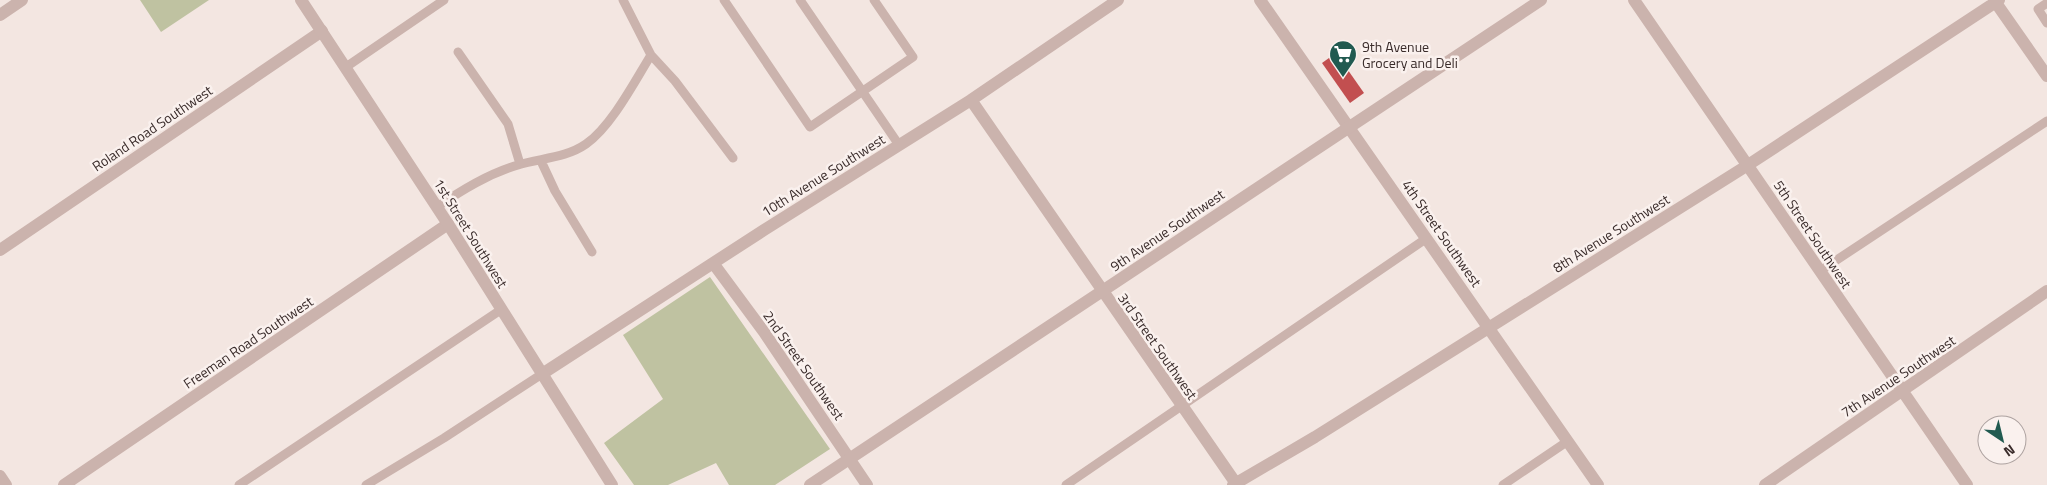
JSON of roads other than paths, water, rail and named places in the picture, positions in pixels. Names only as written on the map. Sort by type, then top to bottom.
[{"type":"street","points":[[0,15],[22,0]]},
{"type":"street","name":"1st Street Southwest","points":[[301,0],[437,206],[612,485]]},
{"type":"street","name":"10th Avenue Southwest","points":[[542,374],[713,263],[971,100],[1118,0]]},
{"type":"street","name":"4th Street Southwest","points":[[1260,0],[1598,485]]},
{"type":"street","name":"9th Avenue Southwest","points":[[810,485],[1541,0]]},
{"type":"street","name":"5th Street Southwest","points":[[1634,0],[1967,485]]},
{"type":"street","points":[[1996,1],[2047,76]]},
{"type":"street","name":"8th Avenue Southwest","points":[[1235,484],[1315,437],[1748,166],[1996,1]]},
{"type":"street","name":"Roland Road Southwest","points":[[0,250],[322,31]]},
{"type":"street","name":"3rd Street Southwest","points":[[971,100],[1235,484]]},
{"type":"street","name":"Freeman Road Southwest","points":[[64,485],[448,224]]},
{"type":"street","name":"2nd Street Southwest","points":[[713,263],[768,338],[868,485]]},
{"type":"street","name":"7th Avenue Southwest","points":[[1765,485],[2047,291]]},
{"type":"street","points":[[0,476],[6,485]]},
{"type":"lane","points":[[346,67],[444,0]]},
{"type":"lane","points":[[623,0],[651,55],[675,81],[733,158]]},
{"type":"lane","points":[[724,0],[810,127],[913,57],[874,0]]},
{"type":"lane","points":[[800,0],[899,145]]},
{"type":"lane","points":[[2047,3],[2038,9],[2047,23]]},
{"type":"lane","points":[[458,52],[508,124],[520,164]]},
{"type":"lane","points":[[437,206],[478,181],[520,164],[541,161],[578,150],[597,135],[620,104],[651,55]]},
{"type":"lane","points":[[1820,271],[2047,121]]},
{"type":"lane","points":[[541,161],[554,191],[592,252]]},
{"type":"lane","points":[[1066,485],[1427,238]]},
{"type":"lane","points":[[239,485],[502,309]]},
{"type":"lane","points":[[366,485],[444,438],[542,374]]},
{"type":"lane","points":[[1503,485],[1568,441]]},
{"type":"place","name":"9th Avenue Grocery and Deli","points":[[1343,78]]}]
